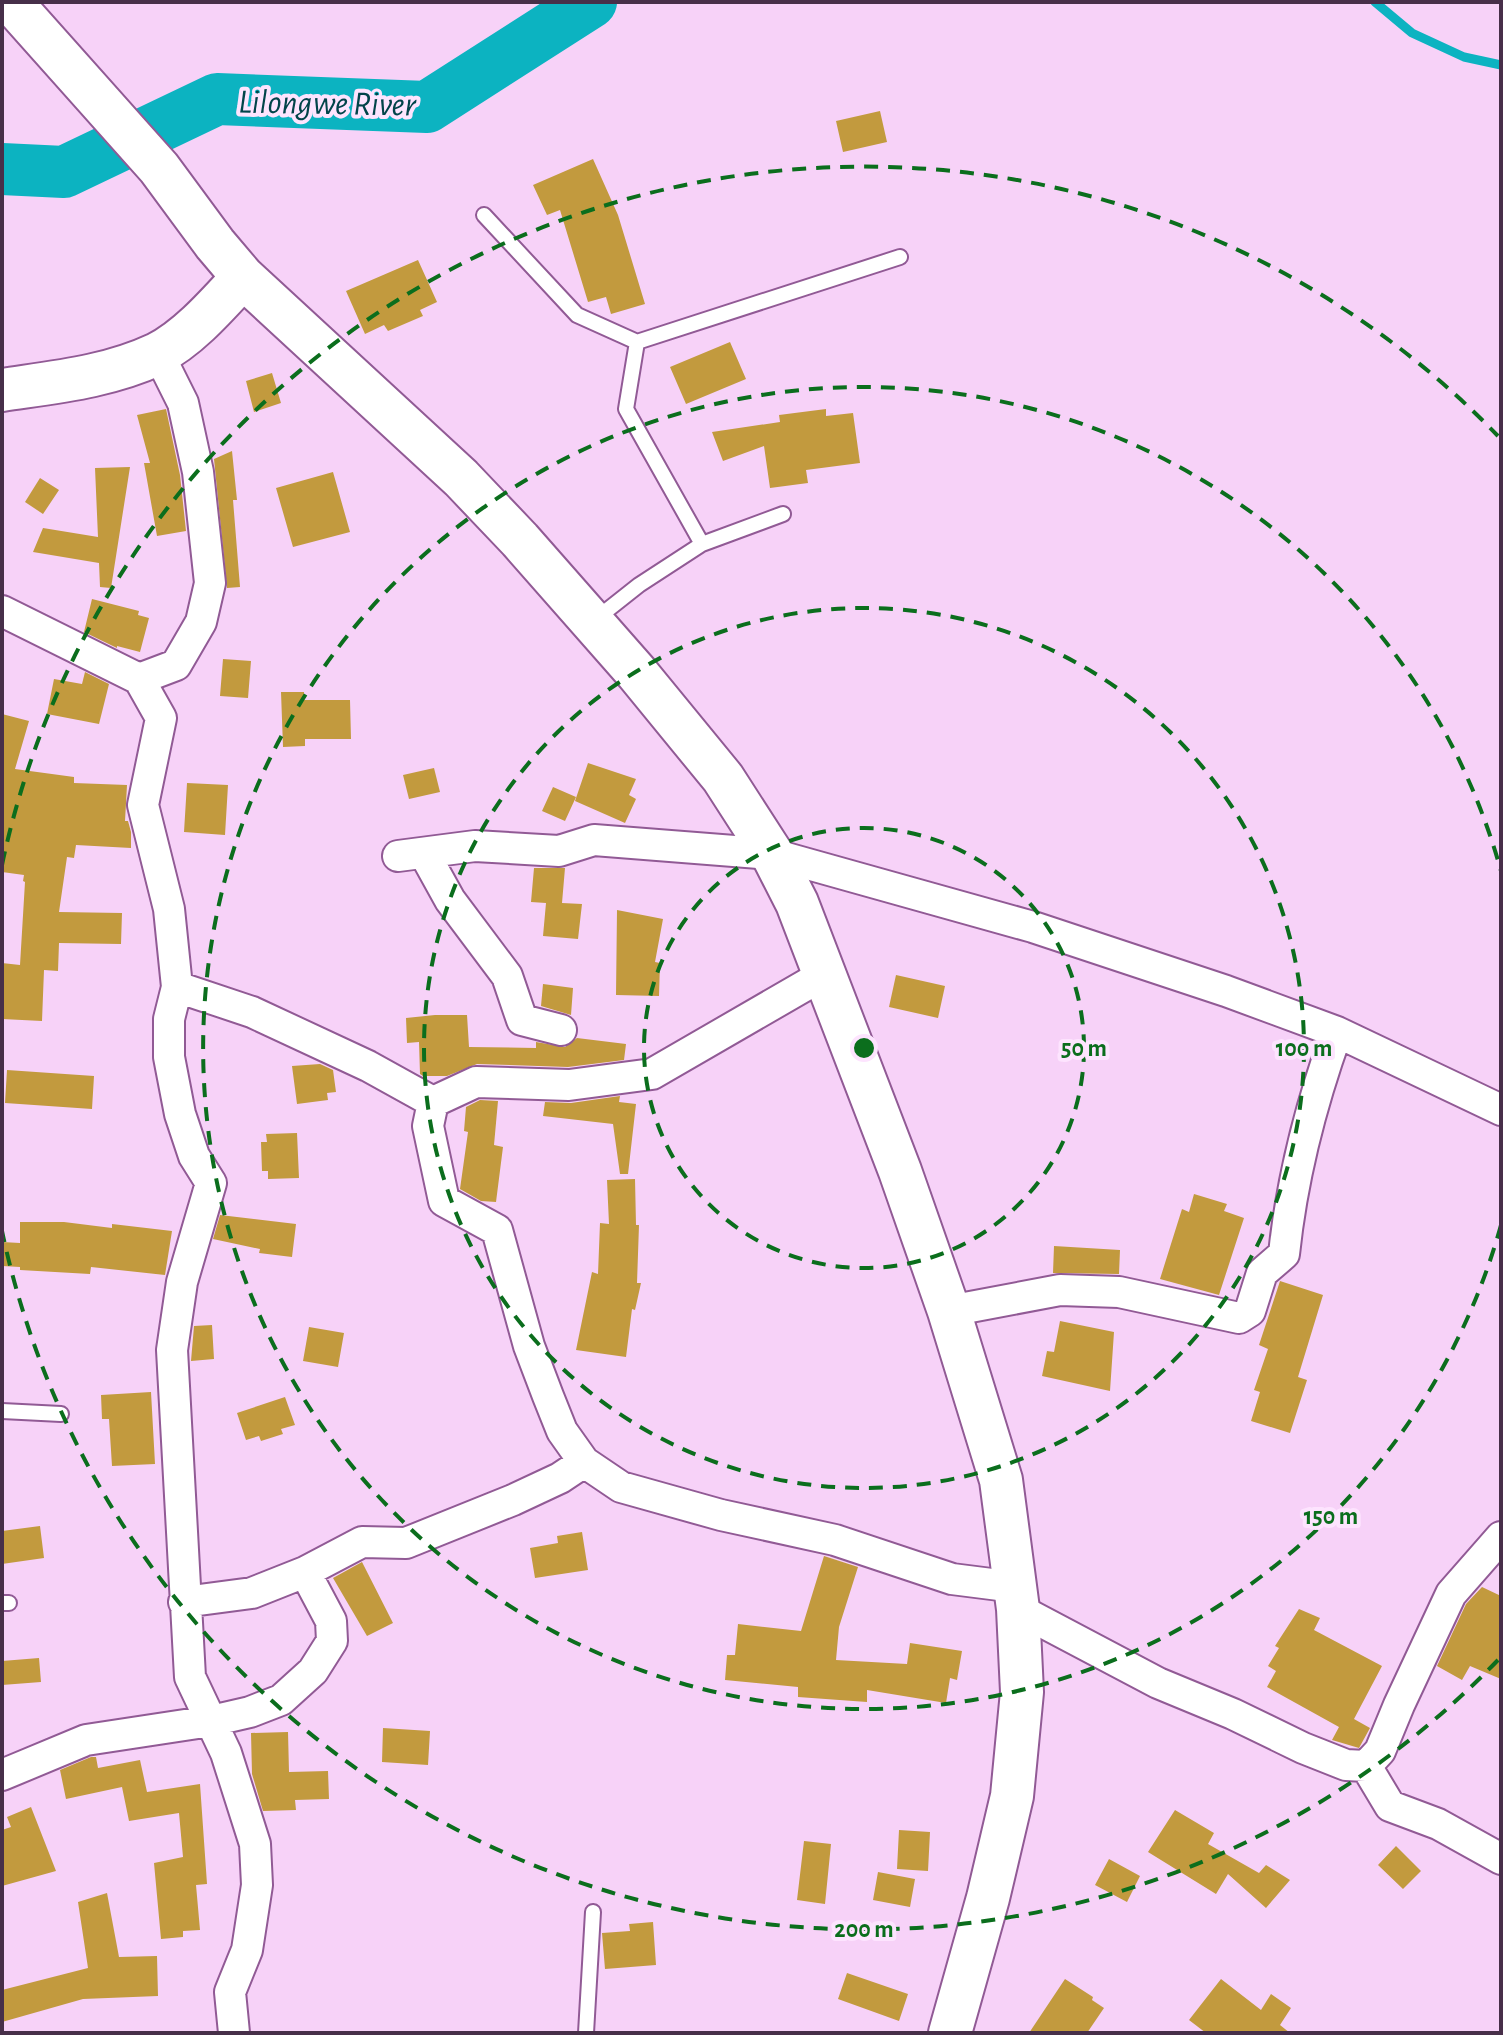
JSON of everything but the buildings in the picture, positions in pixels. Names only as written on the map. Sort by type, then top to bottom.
[{"type":"street","points":[[11,2],[159,168],[243,277],[461,478],[647,684],[723,778],[772,854],[797,903],[889,1142],[949,1311],[1001,1480],[1016,1598],[1022,1692],[1012,1796],[988,1898],[950,2033]]},
{"type":"street","points":[[2,390],[86,378],[158,353],[203,320],[243,277]]},
{"type":"street","points":[[139,679],[176,665],[201,622],[210,583],[198,472],[183,403],[158,353]]},
{"type":"street","points":[[2,611],[139,679],[161,718],[143,805],[169,909],[177,987],[169,1019],[169,1057],[194,1156],[211,1183],[182,1282],[172,1350],[190,1677],[226,1753],[255,1844],[257,1885],[247,1950],[230,1992],[234,2033]]},
{"type":"street","points":[[561,1030],[522,1020],[507,976],[411,854],[475,846],[559,851],[594,840],[772,854],[1033,927],[1212,986],[1337,1032],[1501,1110]]},
{"type":"street","points":[[433,1102],[476,1082],[569,1085],[652,1074],[825,974]]},
{"type":"street","points":[[177,987],[252,1012],[368,1066],[433,1102]]},
{"type":"street","points":[[949,1311],[1060,1290],[1119,1292],[1239,1318],[1250,1311],[1262,1273],[1284,1254],[1293,1183],[1318,1084],[1337,1032]]},
{"type":"street","points":[[433,1102],[428,1126],[444,1201],[497,1230],[529,1346],[562,1431],[584,1462],[621,1487],[721,1515],[835,1540],[1016,1598],[1158,1683],[1346,1765],[1366,1766],[1380,1751],[1451,1594],[1501,1537]]},
{"type":"street","points":[[184,1602],[252,1593],[305,1572],[362,1542],[406,1543],[448,1528],[560,1478],[584,1462]]},
{"type":"street","points":[[2,1775],[86,1740],[211,1721],[250,1712],[281,1700],[313,1671],[332,1641],[331,1621],[305,1572]]},
{"type":"street","points":[[1366,1766],[1390,1806],[1438,1824],[1501,1859]]},
{"type":"lane","points":[[484,215],[577,315],[637,342],[900,257]]},
{"type":"lane","points":[[637,342],[626,409],[702,544]]},
{"type":"lane","points":[[592,622],[639,585],[702,544],[783,514]]},
{"type":"lane","points":[[2,1411],[61,1414]]},
{"type":"lane","points":[[586,2033],[593,1912]]},
{"type":"waterway","name":"Lilongwe River","points":[[2,169],[64,172],[217,99],[427,107],[591,2]]},
{"type":"waterway","points":[[1375,2],[1412,33],[1464,57],[1501,65]]}]
